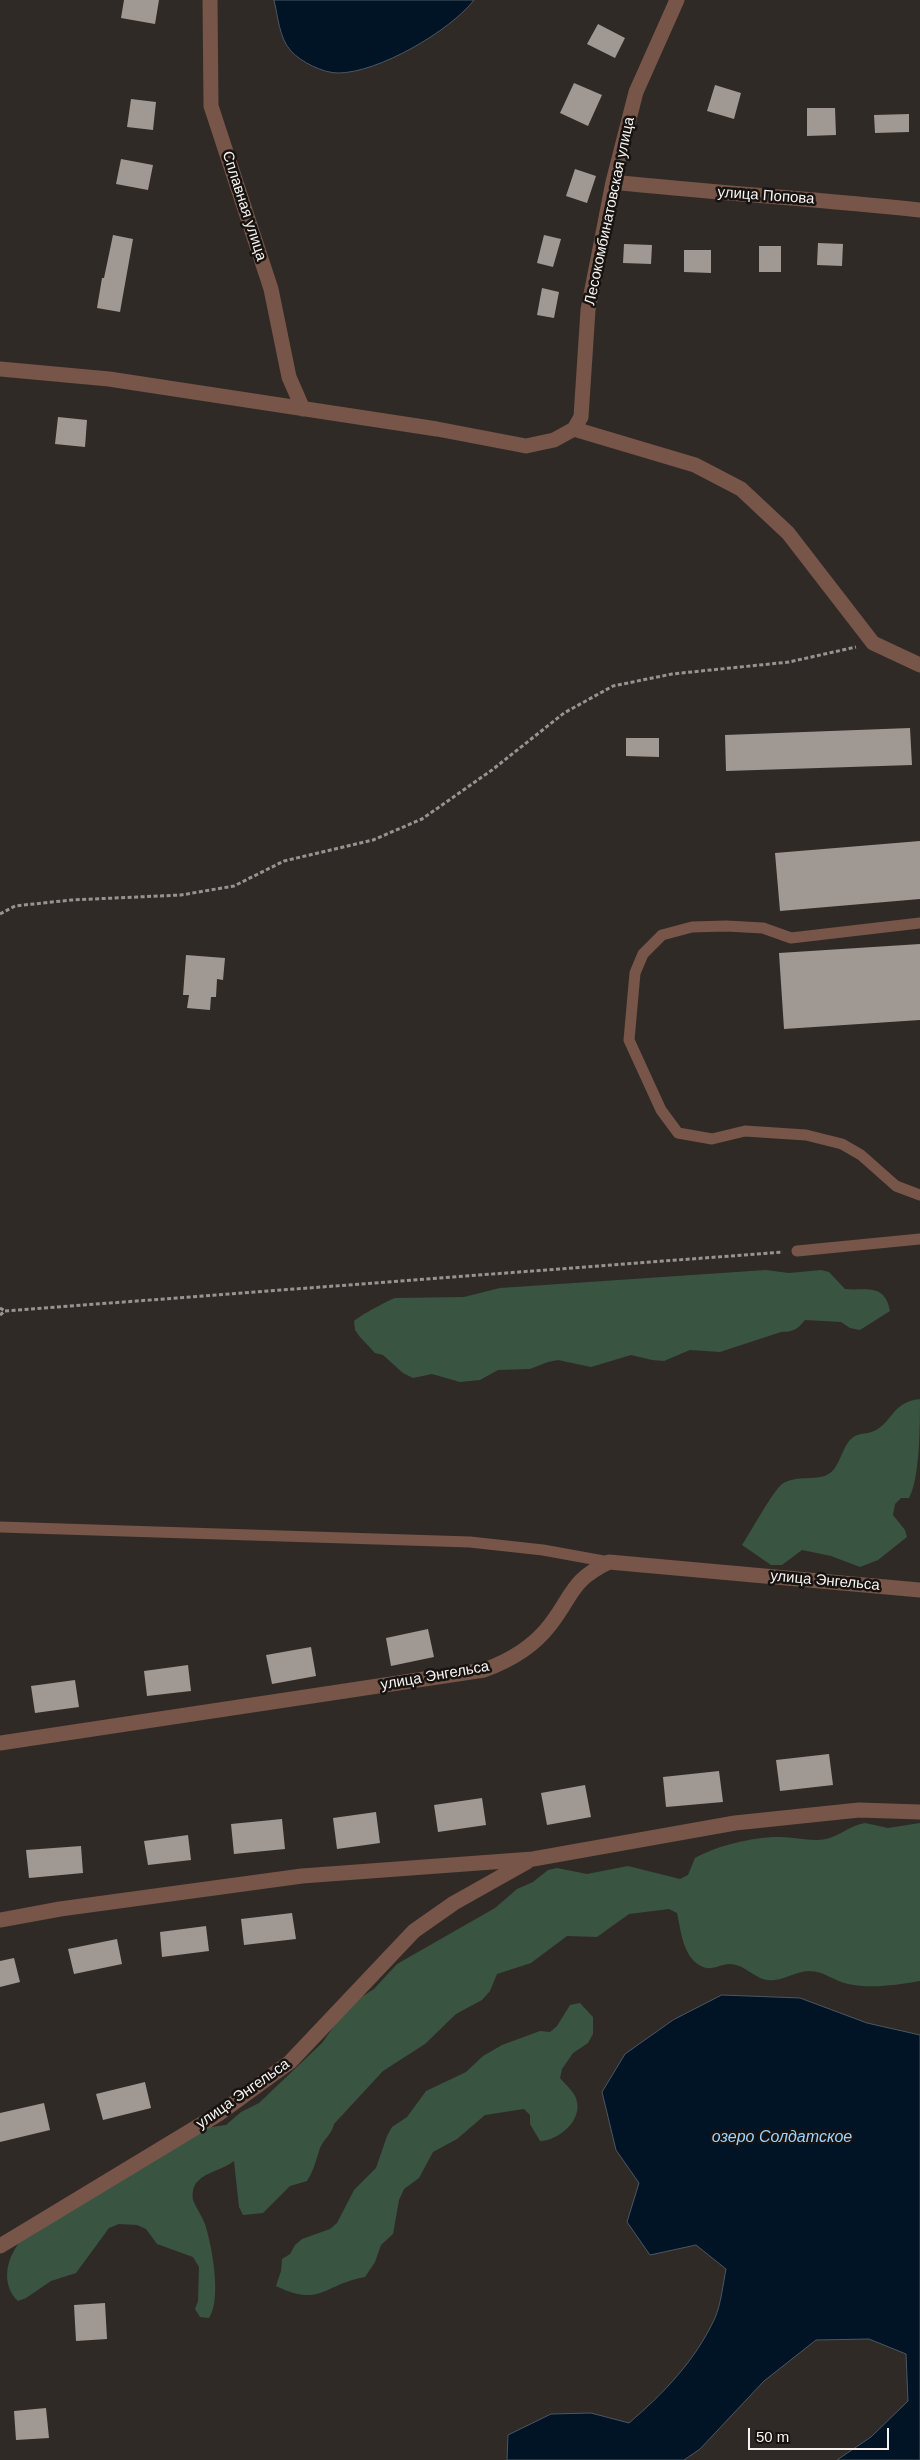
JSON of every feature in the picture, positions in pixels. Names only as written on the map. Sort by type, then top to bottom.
[{"type":"street","name":"Сплавная улица","points":[[210,0],[212,106],[271,289],[289,377],[303,409]]},
{"type":"street","name":"Лесокомбинатовская улица","points":[[574,429],[581,417],[588,310],[612,182],[636,92],[677,0]]},
{"type":"street","name":"улица Попова","points":[[612,182],[722,193],[832,200],[920,210]]},
{"type":"street","points":[[0,369],[109,379],[437,429],[526,446],[554,440],[574,429],[695,465],[741,490],[788,533],[873,643],[920,665]]},
{"type":"street","name":"улица Энгельса","points":[[0,1743],[484,1670],[505,1662],[523,1651],[550,1626],[577,1583],[591,1570],[609,1562],[920,1590]]},
{"type":"street","name":"улица Энгельса","points":[[0,1920],[302,1876],[533,1859],[735,1823],[858,1810],[920,1812]]},
{"type":"street","name":"улица Энгельса","points":[[0,2246],[220,2113],[290,2062],[414,1931],[454,1903],[533,1859]]},
{"type":"lane","points":[[920,923],[791,938],[763,928],[726,926],[692,927],[662,935],[643,954],[635,973],[629,1040],[661,1110],[678,1133],[712,1139],[745,1131],[806,1135],[842,1144],[861,1155],[896,1186],[920,1195]]},
{"type":"lane","points":[[797,1251],[920,1239]]},
{"type":"lane","points":[[0,1527],[470,1542],[543,1550],[609,1562]]},
{"type":"path","points":[[0,914],[15,906],[71,900],[181,895],[234,886],[284,861],[373,840],[422,819],[492,770],[564,714],[613,686],[672,674],[789,662],[873,643]]},
{"type":"path","points":[[0,1308],[5,1310],[797,1251]]},
{"type":"path","points":[[0,1315],[5,1310]]},
{"type":"green space","points":[[766,1270],[789,1273],[821,1270],[829,1272],[845,1289],[867,1289],[879,1292],[884,1296],[890,1311],[860,1330],[850,1328],[841,1322],[805,1320],[792,1331],[781,1332],[720,1352],[690,1350],[664,1361],[631,1355],[591,1367],[558,1360],[530,1369],[498,1370],[480,1380],[460,1382],[432,1374],[413,1378],[403,1373],[383,1355],[375,1353],[355,1330],[354,1321],[374,1308],[395,1298],[464,1297],[500,1288]]},
{"type":"green space","points":[[920,1399],[919,1451],[913,1489],[909,1498],[901,1498],[895,1504],[893,1515],[905,1530],[907,1537],[878,1560],[860,1567],[831,1556],[802,1550],[782,1565],[771,1565],[742,1545],[767,1503],[782,1484],[795,1479],[820,1477],[830,1473],[836,1467],[847,1444],[853,1437],[874,1431],[885,1423],[898,1408],[911,1401]]},
{"type":"green space","points":[[865,1823],[888,1828],[920,1823],[920,1981],[866,1986],[843,1983],[814,1971],[804,1971],[779,1979],[768,1980],[730,1964],[705,1968],[695,1962],[690,1956],[684,1943],[677,1913],[669,1909],[629,1914],[597,1937],[567,1936],[531,1963],[497,1974],[490,1991],[482,2000],[456,2014],[425,2044],[383,2071],[334,2124],[332,2131],[320,2148],[307,2181],[290,2186],[263,2213],[243,2215],[239,2207],[234,2161],[201,2178],[193,2190],[193,2200],[205,2224],[214,2272],[215,2298],[209,2318],[200,2317],[195,2309],[198,2301],[199,2267],[193,2257],[157,2244],[146,2229],[137,2225],[119,2224],[109,2228],[76,2273],[51,2281],[26,2298],[18,2301],[12,2294],[7,2278],[9,2261],[18,2245],[29,2232],[198,2129],[226,2125],[241,2112],[259,2103],[322,2043],[349,2005],[374,1989],[397,1964],[495,1908],[517,1889],[533,1882],[548,1870],[557,1868],[587,1874],[628,1866],[680,1879],[688,1875],[695,1858],[725,1846],[771,1837],[826,1839]]},
{"type":"green space","points":[[580,2003],[593,2017],[593,2034],[588,2043],[573,2053],[562,2069],[560,2078],[574,2094],[577,2104],[577,2112],[569,2127],[555,2137],[540,2141],[530,2124],[530,2115],[524,2109],[485,2115],[457,2139],[433,2152],[419,2178],[404,2189],[399,2200],[393,2234],[381,2245],[375,2262],[365,2277],[351,2280],[313,2295],[303,2295],[276,2286],[281,2271],[282,2259],[290,2254],[295,2245],[302,2239],[330,2229],[337,2223],[354,2190],[376,2168],[392,2127],[407,2117],[426,2091],[466,2072],[483,2056],[502,2045],[540,2031],[550,2032],[557,2026],[570,2005]]},
{"type":"water","points":[[274,0],[474,0],[448,24],[412,48],[373,66],[354,71],[332,73],[300,59],[287,46],[281,33]]},
{"type":"water","name":"озеро Солдатское","points":[[722,1995],[800,1998],[867,2023],[920,2035],[920,2460],[837,2460],[871,2437],[908,2401],[906,2354],[869,2339],[816,2340],[764,2381],[700,2449],[684,2460],[507,2460],[508,2435],[551,2414],[591,2413],[629,2423],[678,2375],[698,2348],[715,2318],[726,2269],[696,2245],[650,2255],[627,2222],[639,2183],[616,2150],[602,2092],[625,2054],[673,2020]]},
{"type":"building","points":[[124,0],[159,0],[155,24],[121,18]]},
{"type":"building","points":[[598,24],[625,38],[615,58],[587,44]]},
{"type":"building","points":[[574,83],[602,95],[588,126],[560,113]]},
{"type":"building","points":[[715,85],[741,93],[734,119],[707,111]]},
{"type":"building","points":[[131,99],[156,102],[153,130],[127,127]]},
{"type":"building","points":[[807,108],[835,108],[836,135],[807,136]]},
{"type":"building","points":[[909,114],[909,132],[875,133],[874,115]]},
{"type":"building","points":[[121,159],[153,165],[148,190],[116,184]]},
{"type":"building","points":[[575,169],[596,176],[587,203],[566,196]]},
{"type":"building","points":[[113,235],[133,239],[120,312],[97,308],[102,278],[104,278]]},
{"type":"building","points":[[544,235],[561,239],[553,267],[537,263]]},
{"type":"building","points":[[818,243],[843,244],[842,266],[817,265]]},
{"type":"building","points":[[624,244],[652,245],[651,264],[623,263]]},
{"type":"building","points":[[759,246],[781,246],[781,272],[759,272]]},
{"type":"building","points":[[684,250],[711,250],[711,273],[684,272]]},
{"type":"building","points":[[542,288],[559,292],[554,318],[537,315]]},
{"type":"building","points":[[58,417],[87,420],[85,447],[55,444]]},
{"type":"building","points":[[910,728],[912,765],[726,771],[725,735]]},
{"type":"building","points":[[626,738],[659,738],[659,757],[626,756]]},
{"type":"building","points":[[920,841],[920,899],[780,911],[775,853]]},
{"type":"building","points":[[920,944],[920,1020],[784,1029],[779,953]]},
{"type":"building","points":[[186,955],[225,958],[223,980],[217,979],[216,997],[211,997],[210,1010],[187,1008],[189,995],[183,995]]},
{"type":"building","points":[[428,1629],[434,1657],[391,1666],[386,1638]]},
{"type":"building","points":[[311,1647],[316,1676],[272,1684],[266,1655]]},
{"type":"building","points":[[188,1665],[191,1691],[147,1696],[144,1671]]},
{"type":"building","points":[[75,1680],[79,1707],[35,1713],[31,1686]]},
{"type":"building","points":[[829,1754],[833,1785],[780,1791],[776,1760]]},
{"type":"building","points":[[719,1771],[723,1802],[666,1807],[663,1777]]},
{"type":"building","points":[[585,1785],[591,1817],[547,1825],[541,1793]]},
{"type":"building","points":[[482,1798],[486,1825],[438,1832],[434,1805]]},
{"type":"building","points":[[376,1812],[380,1843],[337,1849],[333,1818]]},
{"type":"building","points":[[282,1819],[285,1849],[234,1854],[231,1824]]},
{"type":"building","points":[[188,1835],[191,1860],[148,1865],[144,1841]]},
{"type":"building","points":[[81,1846],[83,1873],[29,1878],[26,1850]]},
{"type":"building","points":[[292,1913],[296,1939],[244,1945],[241,1919]]},
{"type":"building","points":[[206,1926],[209,1951],[162,1957],[160,1932]]},
{"type":"building","points":[[117,1939],[122,1964],[74,1974],[68,1949]]},
{"type":"building","points":[[14,1958],[20,1982],[0,1987],[0,1961]]},
{"type":"building","points":[[145,2082],[151,2108],[103,2120],[96,2094]]},
{"type":"building","points":[[44,2103],[50,2130],[0,2142],[0,2113]]},
{"type":"building","points":[[105,2303],[107,2339],[76,2341],[74,2305]]},
{"type":"building","points":[[46,2408],[49,2438],[16,2440],[14,2411]]}]
